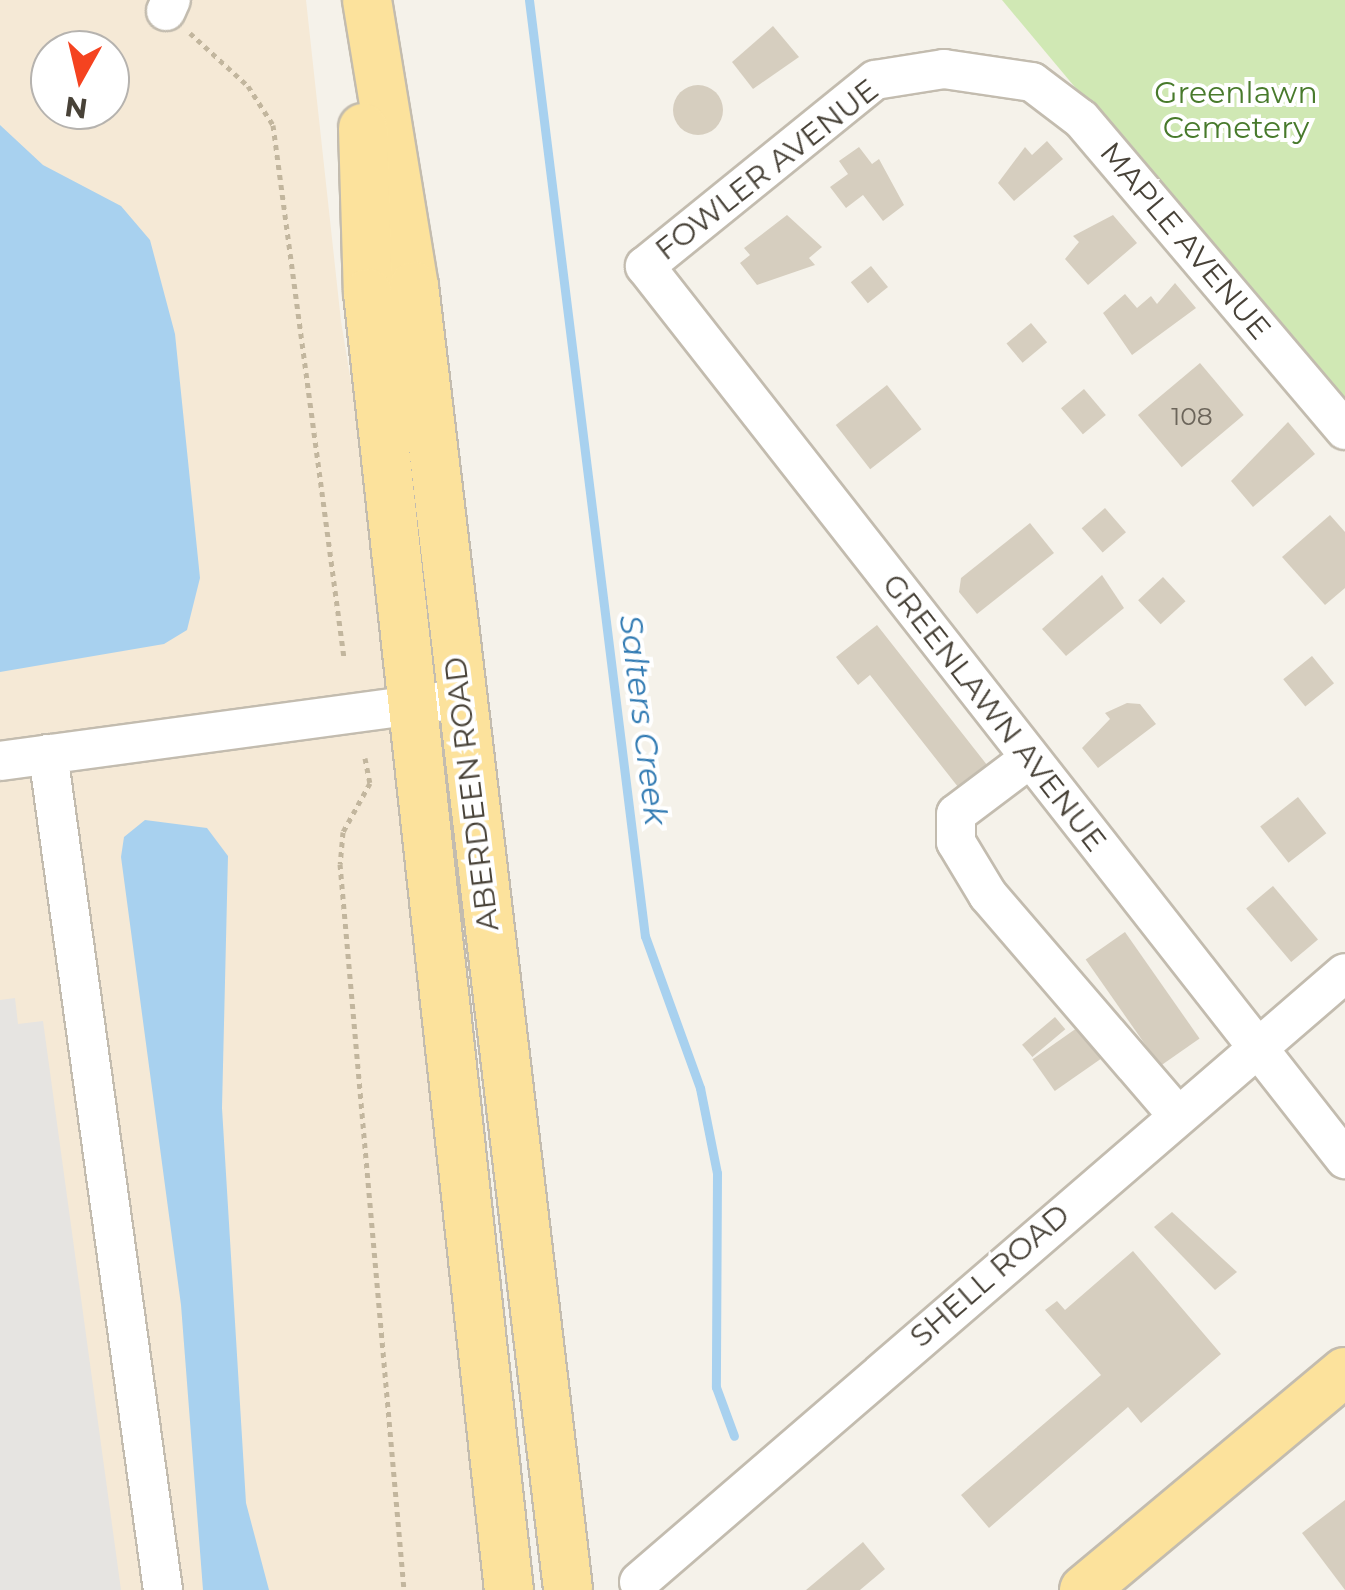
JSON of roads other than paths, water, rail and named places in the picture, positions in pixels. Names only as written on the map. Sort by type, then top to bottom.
[{"type":"main road","name":"ABERDEEN ROAD","points":[[358,0],[368,293],[438,702],[568,1590]]},
{"type":"main road","name":"ABERDEEN ROAD","points":[[367,0],[414,286],[438,702],[509,1590]]},
{"type":"main road","points":[[1096,1585],[1345,1372]]},
{"type":"street","name":"FOWLER AVENUE","points":[[645,266],[876,80],[920,70],[1008,78]]},
{"type":"street","name":"MAPLE AVENUE","points":[[1008,78],[1064,100],[1345,430]]},
{"type":"street","name":"GREENLAWN AVENUE","points":[[645,266],[1345,1159]]},
{"type":"street","points":[[0,761],[438,702]]},
{"type":"street","points":[[48,754],[163,1590]]},
{"type":"street","points":[[1029,760],[956,814],[956,842],[1007,918],[1177,1115]]},
{"type":"street","name":"SHELL ROAD","points":[[639,1582],[1345,973]]},
{"type":"water","points":[[0,125],[43,165],[121,206],[150,240],[175,334],[200,578],[187,630],[164,644],[0,672]]},
{"type":"water","points":[[145,820],[207,828],[228,856],[222,1108],[246,1503],[269,1590],[203,1590],[181,1305],[121,857],[124,837]]},
{"type":"waterway","name":"Salters Creek","points":[[529,0],[645,936],[700,1088],[717,1173],[716,1387],[734,1436]]},
{"type":"park label","name":"Greenlawn Cemetery","points":[[1236,110]]}]
